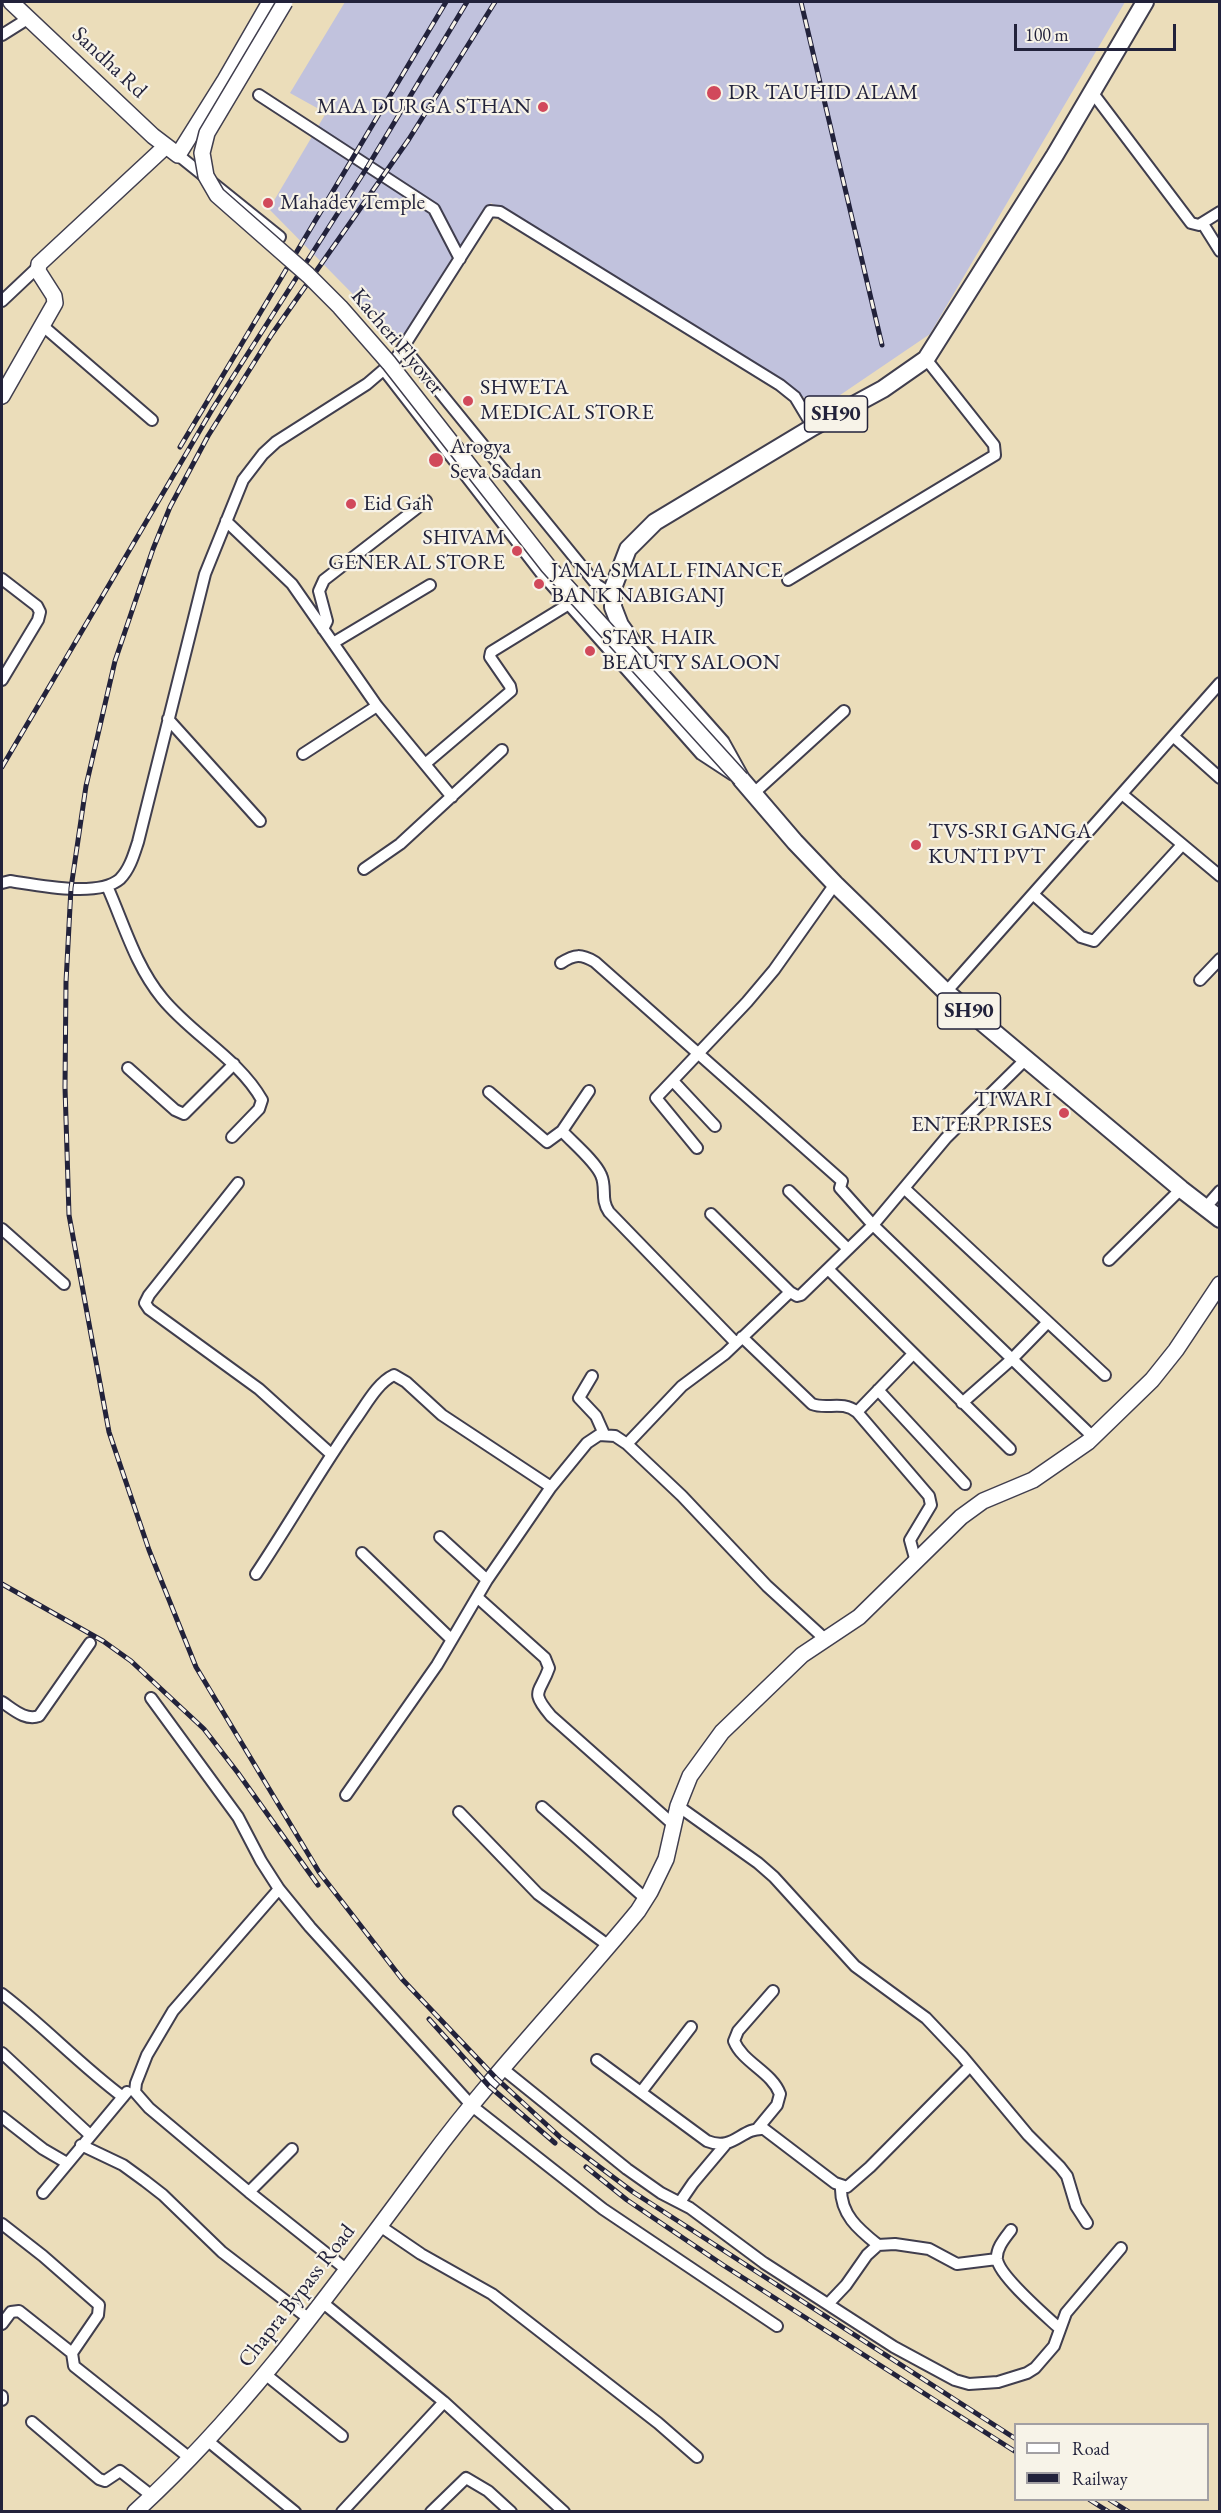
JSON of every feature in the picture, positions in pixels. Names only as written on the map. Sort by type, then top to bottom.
[{"type":"main road","name":"SH90","points":[[1145,2],[1056,155],[926,359],[883,389],[813,427],[655,522],[639,535],[622,559],[614,580],[613,607],[620,625],[635,646],[722,744],[741,779],[835,884],[946,992],[1181,1190],[1220,1219]]},
{"type":"street","name":"Sandha Rd","points":[[11,2],[172,150]]},
{"type":"street","points":[[2,301],[84,219],[172,150],[225,80],[270,2]]},
{"type":"street","name":"Kacheri Flyover","points":[[285,2],[207,133],[202,153],[206,176],[217,195],[308,275],[340,307],[389,363],[548,566],[741,779]]},
{"type":"street","points":[[2,35],[29,18]]},
{"type":"street","points":[[1092,92],[1187,219],[1197,225],[1203,224],[1220,212]]},
{"type":"street","points":[[259,95],[434,209],[460,259]]},
{"type":"street","points":[[172,150],[280,237]]},
{"type":"street","points":[[2,883],[10,881],[71,888],[107,886],[125,874],[132,860],[205,574],[243,480],[263,454],[276,442],[367,384],[384,370],[404,348],[488,214],[493,210],[500,212],[780,385],[795,397],[813,427]]},
{"type":"street","points":[[1203,224],[1220,251]]},
{"type":"street","points":[[2,396],[44,326],[56,300],[40,275],[38,267]]},
{"type":"street","points":[[44,326],[152,420]]},
{"type":"street","points":[[404,348],[597,585],[613,595]]},
{"type":"street","points":[[788,580],[993,458],[996,453],[994,445],[926,359]]},
{"type":"street","points":[[384,370],[534,564],[701,754],[711,763],[741,779]]},
{"type":"street","points":[[323,629],[327,621],[319,591],[324,580],[426,501]]},
{"type":"street","points":[[226,521],[292,584],[377,706],[452,797]]},
{"type":"street","points":[[2,579],[37,606],[40,612],[38,620],[2,680]]},
{"type":"street","points":[[333,643],[430,585]]},
{"type":"street","points":[[425,764],[511,692],[510,686],[490,657],[490,652],[569,604]]},
{"type":"street","points":[[946,992],[1220,683]]},
{"type":"street","points":[[303,754],[377,706]]},
{"type":"street","points":[[754,794],[844,711]]},
{"type":"street","points":[[168,719],[260,821]]},
{"type":"street","points":[[1173,736],[1220,778]]},
{"type":"street","points":[[363,869],[400,844],[502,750]]},
{"type":"street","points":[[1122,794],[1220,876]]},
{"type":"street","points":[[1034,895],[1081,937],[1094,942],[1182,845]]},
{"type":"street","points":[[697,1148],[656,1098],[700,1054],[774,970],[835,884]]},
{"type":"street","points":[[107,886],[145,975],[163,999],[234,1064],[260,1096],[262,1103],[232,1137]]},
{"type":"street","points":[[561,963],[572,956],[580,955],[595,962],[700,1054],[842,1181],[840,1188],[873,1225],[1093,1437]]},
{"type":"street","points":[[1200,980],[1220,959]]},
{"type":"street","points":[[711,1214],[790,1292],[797,1296],[801,1295],[873,1225],[962,1121],[1027,1058]]},
{"type":"street","points":[[128,1068],[175,1110],[184,1114],[234,1064]]},
{"type":"street","points":[[673,1081],[715,1126]]},
{"type":"street","points":[[489,1092],[544,1141],[549,1142],[562,1131],[590,1091]]},
{"type":"street","points":[[562,1131],[599,1170],[602,1177],[603,1203],[609,1212],[739,1340],[812,1404],[844,1405],[857,1412],[931,1500],[929,1509],[910,1540],[916,1562]]},
{"type":"street","points":[[238,1183],[148,1295],[145,1304],[259,1389],[331,1454]]},
{"type":"street","points":[[904,1188],[1105,1375]]},
{"type":"street","points":[[1109,1260],[1181,1190]]},
{"type":"street","points":[[789,1191],[848,1250]]},
{"type":"street","points":[[1204,1208],[1220,1191]]},
{"type":"street","points":[[2,1229],[64,1284]]},
{"type":"street","points":[[828,1269],[1010,1449]]},
{"type":"street","name":"Chapra Bypass Road","points":[[135,2511],[191,2459],[265,2374],[347,2270],[428,2160],[646,1899],[666,1859],[678,1806],[690,1776],[722,1732],[802,1655],[859,1617],[961,1517],[983,1501],[1033,1480],[1093,1437],[1152,1380],[1176,1350],[1220,1284]]},
{"type":"street","points":[[627,1444],[682,1386],[716,1362],[790,1292]]},
{"type":"street","points":[[962,1403],[1012,1359],[1048,1322]]},
{"type":"street","points":[[857,1412],[912,1354]]},
{"type":"street","points":[[256,1574],[331,1454],[373,1394],[389,1377],[394,1375],[406,1382],[442,1415],[551,1486]]},
{"type":"street","points":[[592,1376],[579,1398],[596,1416],[604,1434]]},
{"type":"street","points":[[878,1390],[965,1484]]},
{"type":"street","points":[[346,1796],[437,1665],[487,1580],[551,1486],[587,1443],[604,1434],[615,1436],[627,1444],[682,1496],[767,1586],[826,1640]]},
{"type":"street","points":[[440,1537],[487,1580]]},
{"type":"street","points":[[362,1553],[451,1639]]},
{"type":"street","points":[[477,1597],[545,1658],[549,1668],[536,1696],[551,1716],[675,1827]]},
{"type":"street","points":[[2,1702],[24,1716],[32,1718],[39,1716],[90,1643]]},
{"type":"street","points":[[151,1698],[238,1817],[279,1889],[310,1927],[476,2101],[619,2221],[777,2326]]},
{"type":"street","points":[[678,1806],[774,1877],[855,1966],[884,1989],[917,2009],[970,2066],[1028,2135],[1067,2175],[1076,2206],[1087,2223]]},
{"type":"street","points":[[542,1807],[646,1899]]},
{"type":"street","points":[[459,1812],[538,1894],[609,1946]]},
{"type":"street","points":[[43,2193],[135,2083],[159,2031],[173,2011],[279,1889]]},
{"type":"street","points":[[680,2202],[725,2145],[758,2128],[777,2104],[780,2094],[775,2085],[738,2049],[734,2041],[738,2031],[772,1991]]},
{"type":"street","points":[[2,1994],[55,2037],[88,2070],[123,2097]]},
{"type":"street","points":[[641,2092],[691,2027]]},
{"type":"street","points":[[2,2053],[90,2135]]},
{"type":"street","points":[[597,2060],[707,2141],[725,2145]]},
{"type":"street","points":[[841,2187],[853,2184],[970,2066]]},
{"type":"street","points":[[503,2070],[627,2169],[662,2193],[680,2202],[764,2263],[927,2366],[955,2380],[969,2384],[998,2382],[1027,2373],[1054,2346],[1066,2313],[1121,2248]]},
{"type":"street","points":[[135,2083],[135,2092],[149,2108],[347,2270]]},
{"type":"street","points":[[2,2117],[43,2149],[67,2163]]},
{"type":"street","points":[[758,2128],[769,2131],[841,2187]]},
{"type":"street","points":[[81,2145],[123,2165],[145,2181],[170,2201],[222,2252],[308,2318]]},
{"type":"street","points":[[249,2192],[292,2149]]},
{"type":"street","points":[[841,2187],[847,2214],[859,2230],[878,2245]]},
{"type":"street","points":[[2,2223],[99,2305],[98,2315],[72,2353],[72,2361],[81,2372],[191,2459]]},
{"type":"street","points":[[380,2226],[426,2257],[492,2294],[641,2410],[697,2457]]},
{"type":"street","points":[[1011,2230],[1002,2241],[997,2259],[1000,2266],[1022,2293],[1059,2328]]},
{"type":"street","points":[[828,2304],[846,2285],[867,2255],[878,2245],[895,2244],[929,2249],[957,2264],[997,2259]]},
{"type":"street","points":[[322,2302],[444,2402],[564,2511]]},
{"type":"street","points":[[2,2324],[11,2312],[19,2312],[72,2353]]},
{"type":"street","points":[[265,2374],[342,2436]]},
{"type":"street","points":[[342,2511],[444,2402]]},
{"type":"street","points":[[32,2422],[99,2479],[105,2481],[120,2471],[152,2496]]},
{"type":"street","points":[[208,2441],[295,2511]]},
{"type":"street","points":[[431,2511],[466,2478],[488,2491],[511,2511]]},
{"type":"shaded area","points":[[345,2],[1125,2],[930,334],[821,408],[491,203],[401,343],[269,209],[326,113],[290,93]]},
{"type":"railway","points":[[180,447],[446,2]]},
{"type":"railway","points":[[2,767],[213,408],[368,166],[467,2]]},
{"type":"railway","points":[[495,2],[409,139],[272,334],[208,436],[170,507],[153,549],[115,661],[86,786],[71,888],[66,982],[65,1087],[69,1215],[109,1432],[149,1550],[196,1667],[319,1872],[402,1979],[496,2078],[561,2138],[633,2192],[1014,2438]]},
{"type":"railway","points":[[801,2],[882,345]]},
{"type":"railway","points":[[2,1584],[103,1641],[131,1661],[204,1729],[318,1885]]},
{"type":"railway","points":[[429,2019],[489,2086],[555,2143]]},
{"type":"railway","points":[[586,2167],[627,2200],[723,2265],[1014,2451]]},
{"type":"railway","points":[[1092,2501],[1109,2512]]},
{"type":"railway","points":[[1112,2501],[1129,2512]]},
{"type":"place","name":"DR TAUHID ALAM","points":[[714,93]]},
{"type":"place","name":"MAA DURGA STHAN","points":[[543,107]]},
{"type":"place","name":"Mahadev Temple","points":[[268,203]]},
{"type":"place","name":"SHWETA MEDICAL STORE","points":[[468,401]]},
{"type":"place","name":"Arogya Seva Sadan","points":[[436,460]]},
{"type":"place","name":"Eid Gah","points":[[351,504]]},
{"type":"place","name":"SHIVAM GENERAL STORE","points":[[517,551]]},
{"type":"place","name":"JANA SMALL FINANCE BANK NABIGANJ","points":[[539,584]]},
{"type":"place","name":"STAR HAIR BEAUTY SALOON","points":[[590,651]]},
{"type":"place","name":"TVS-SRI GANGA KUNTI PVT","points":[[916,845]]},
{"type":"place","name":"TIWARI ENTERPRISES","points":[[1064,1113]]}]
